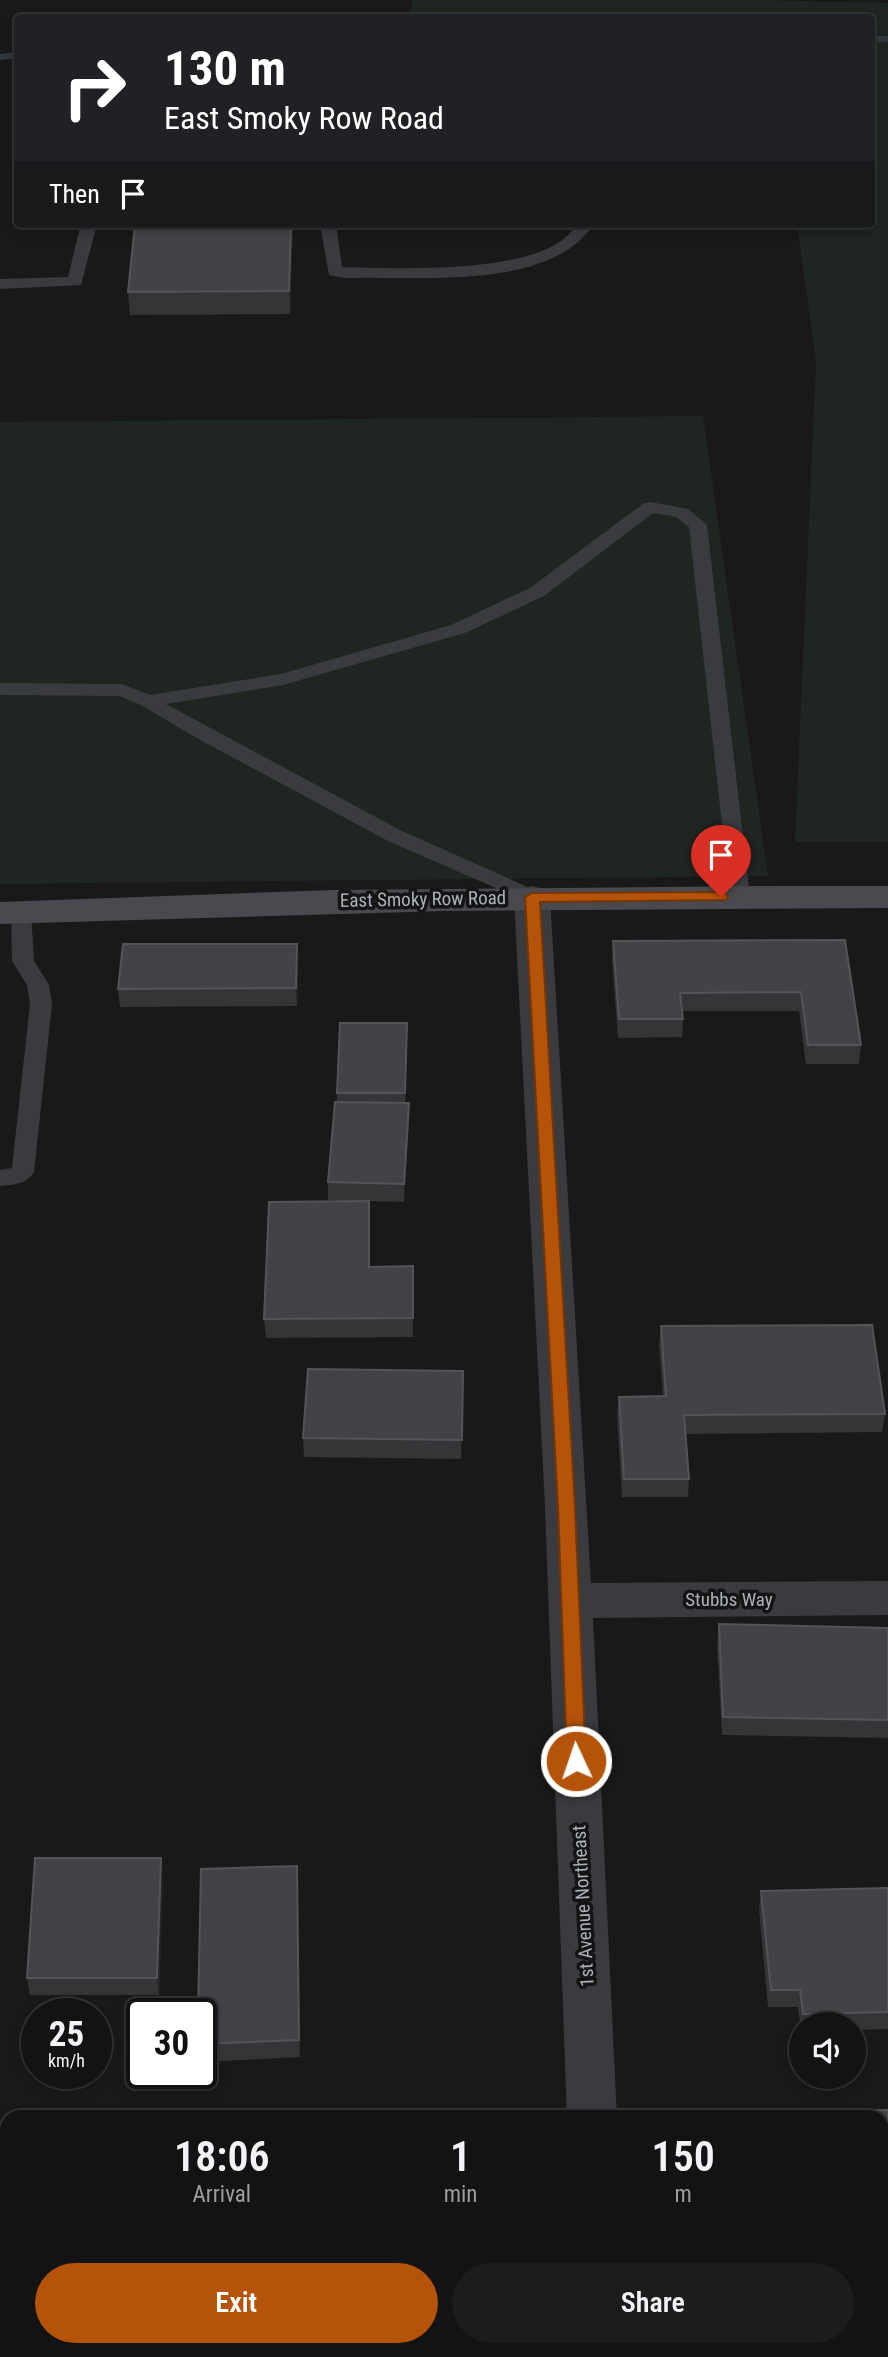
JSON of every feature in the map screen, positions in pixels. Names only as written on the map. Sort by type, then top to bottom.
[{"type":"street","name":"East Smoky Row Road","points":[[10,913],[203,904],[532,897],[888,897]]},
{"type":"street","name":"1st Avenue Northeast","points":[[532,897],[570,1601],[592,2110]]},
{"type":"street","name":"Stubbs Way","points":[[570,1601],[888,1598]]},
{"type":"lane","points":[[0,284],[75,282],[88,228]]},
{"type":"lane","points":[[329,228],[335,272],[508,266],[558,250],[583,228]]},
{"type":"lane","points":[[148,701],[283,679],[458,629],[537,592],[650,508],[682,513],[698,525],[740,897]]},
{"type":"lane","points":[[0,689],[122,690],[148,701],[200,732],[393,835],[532,897]]},
{"type":"lane","points":[[6,1178],[23,1171],[41,1004],[38,985],[23,961],[10,913]]},
{"type":"shaded area","points":[[413,0],[763,0],[888,3],[888,842],[795,842],[816,361],[798,228],[875,228],[875,14],[410,14]]},
{"type":"shaded area","points":[[703,416],[768,876],[0,884],[0,422]]},
{"type":"building","points":[[135,228],[291,228],[289,291],[128,292]]},
{"type":"building","points":[[845,940],[861,1045],[808,1045],[801,992],[680,993],[683,1019],[619,1019],[613,941]]},
{"type":"building","points":[[123,944],[297,944],[296,988],[118,989]]},
{"type":"building","points":[[340,1023],[407,1023],[405,1093],[337,1093]]},
{"type":"building","points":[[335,1102],[409,1103],[404,1184],[328,1182]]},
{"type":"building","points":[[369,1201],[369,1267],[413,1266],[413,1318],[264,1319],[269,1202]]},
{"type":"building","points":[[872,1325],[885,1414],[684,1415],[689,1479],[624,1479],[619,1397],[666,1396],[661,1326]]},
{"type":"building","points":[[308,1369],[463,1371],[462,1440],[303,1438]]},
{"type":"building","points":[[719,1624],[888,1628],[888,1720],[723,1717]]},
{"type":"building","points":[[35,1858],[161,1858],[157,1978],[27,1978]]},
{"type":"building","points":[[297,1866],[299,2040],[217,2043],[217,1998],[198,1998],[201,1869]]},
{"type":"building","points":[[888,1888],[888,2012],[803,2012],[800,1990],[771,1990],[761,1891]]},
{"type":"waterway","points":[[875,39],[888,39]]},
{"type":"waterway","points":[[0,57],[14,55]]},
{"type":"route","points":[[576,1761],[566,1507],[532,897],[721,897]]}]
